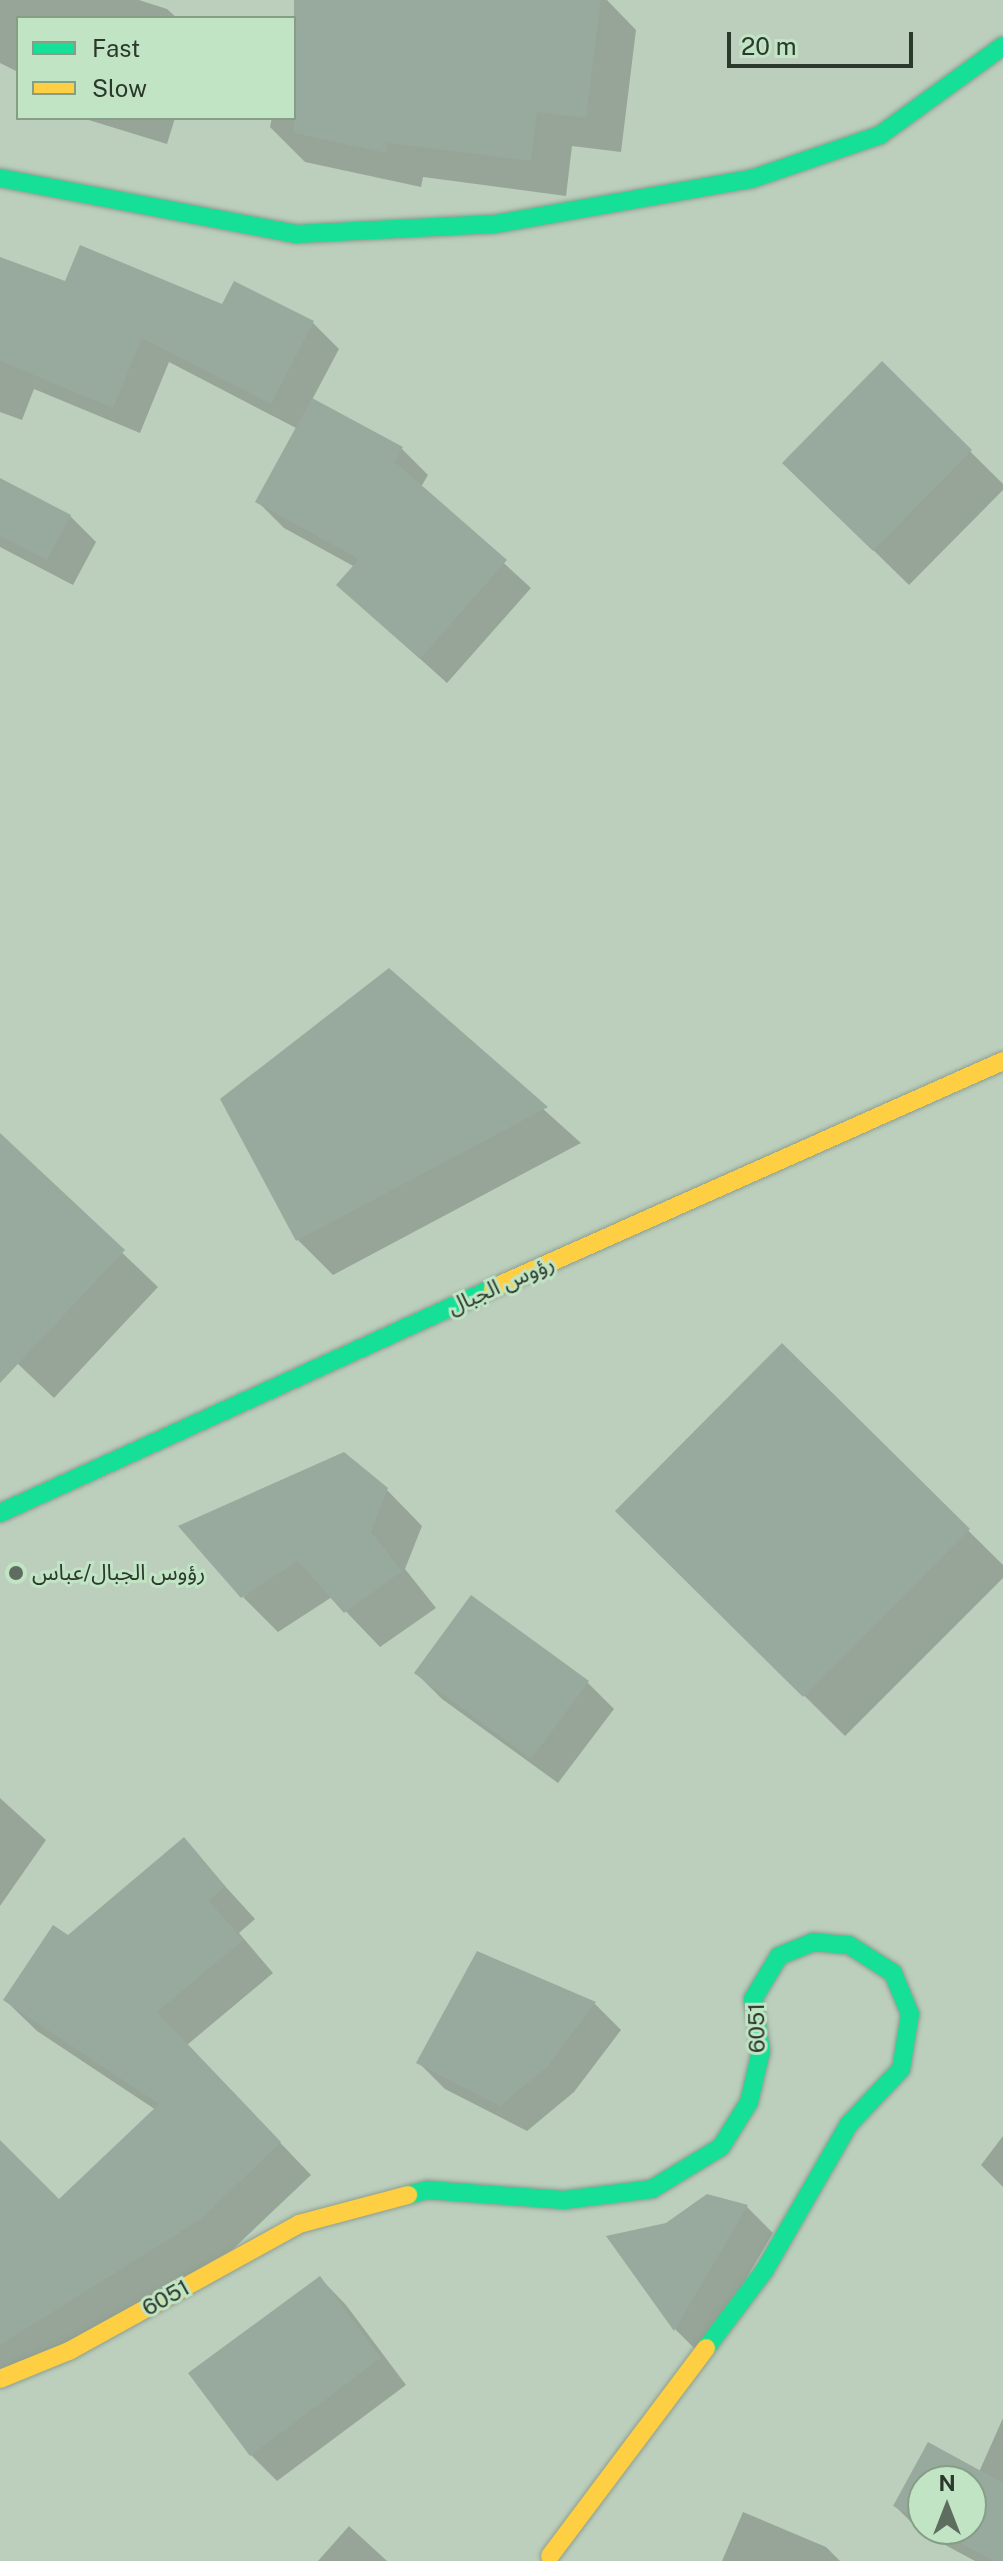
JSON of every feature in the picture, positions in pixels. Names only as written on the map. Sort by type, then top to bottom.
[{"type":"street","points":[[0,178],[296,234],[495,224],[751,179],[880,135],[1003,46]]},
{"type":"street","name":"رؤوس الجبال","points":[[0,1513],[323,1364],[1003,1061]]},
{"type":"street","name":"6051","points":[[0,2379],[69,2351],[299,2224],[427,2190],[564,2200],[652,2189],[721,2147],[749,2102],[761,2051],[753,1999],[779,1956],[813,1942],[849,1945],[893,1973],[910,2014],[901,2069],[849,2124],[764,2271],[550,2556]]},
{"type":"building","points":[[294,0],[601,0],[586,118],[537,112],[531,161],[388,143],[386,153],[294,133]]},
{"type":"building","points":[[80,245],[222,304],[234,281],[314,321],[271,404],[142,338],[113,408],[0,361],[0,257],[65,281]]},
{"type":"building","points":[[882,361],[972,450],[873,551],[782,463]]},
{"type":"building","points":[[312,398],[403,447],[395,462],[507,560],[420,659],[336,585],[359,559],[255,502]]},
{"type":"building","points":[[0,478],[71,515],[47,560],[0,536]]},
{"type":"building","points":[[389,968],[548,1107],[296,1241],[220,1099]]},
{"type":"building","points":[[0,1133],[125,1250],[0,1383]]},
{"type":"building","points":[[782,1343],[970,1529],[803,1697],[615,1511]]},
{"type":"building","points":[[344,1452],[388,1488],[371,1532],[402,1571],[344,1613],[298,1561],[241,1598],[178,1526]]},
{"type":"building","points":[[471,1595],[589,1681],[531,1759],[414,1673]]},
{"type":"building","points":[[184,1837],[225,1886],[209,1901],[243,1940],[157,2012],[281,2142],[201,2219],[0,2345],[0,2140],[59,2199],[159,2104],[3,2000],[53,1925],[68,1935]]},
{"type":"building","points":[[477,1951],[596,2002],[548,2066],[500,2106],[416,2063]]},
{"type":"building","points":[[707,2194],[748,2205],[674,2331],[606,2236],[666,2223]]},
{"type":"building","points":[[320,2276],[381,2358],[250,2456],[188,2373]]},
{"type":"building","points":[[928,2442],[970,2465],[915,2465]]},
{"type":"building","points":[[987,2474],[1003,2483],[1003,2561],[994,2561],[964,2545],[987,2545]]},
{"type":"building","points":[[907,2480],[907,2513],[893,2506]]},
{"type":"traffic: fast","points":[[0,178],[296,234],[495,224],[751,179],[880,135],[1003,46]]},
{"type":"traffic: fast","points":[[0,1513],[493,1288]]},
{"type":"traffic: fast","points":[[408,2195],[427,2190],[564,2200],[652,2189],[721,2147],[749,2102],[761,2051],[753,1999],[779,1956],[813,1942],[849,1945],[893,1973],[910,2014],[901,2069],[849,2124],[764,2271],[706,2348]]},
{"type":"traffic: slow","points":[[493,1288],[1003,1061]]},
{"type":"traffic: slow","points":[[0,2379],[69,2351],[299,2224],[408,2195]]},
{"type":"traffic: slow","points":[[550,2556],[706,2348]]},
{"type":"place","name":"رؤوس الجبال/عباس","points":[[16,1573]]}]
